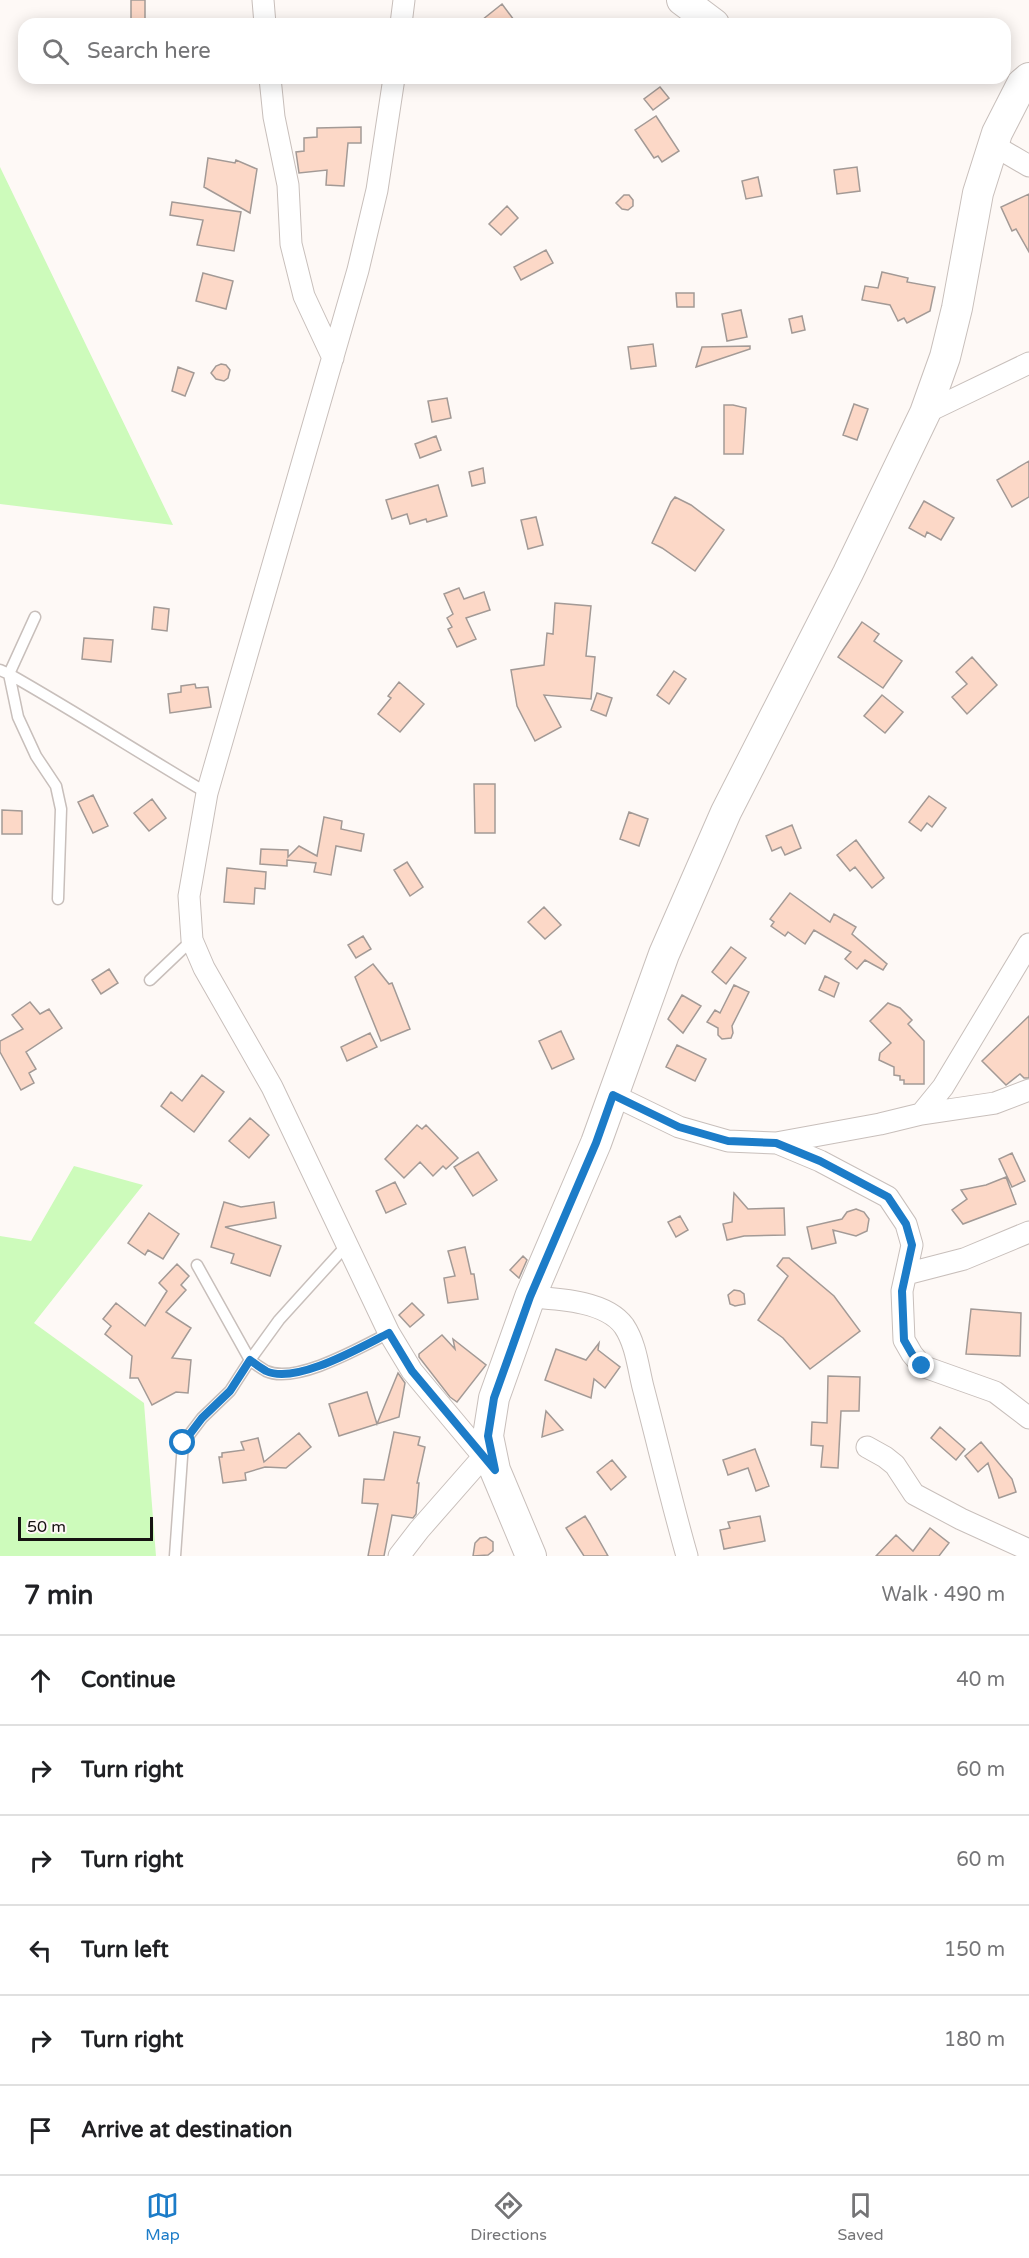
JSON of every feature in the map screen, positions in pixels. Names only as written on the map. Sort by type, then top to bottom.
[{"type":"street","points":[[263,0],[264,18]]},
{"type":"street","points":[[402,18],[404,0]]},
{"type":"street","points":[[682,0],[706,18]]},
{"type":"street","points":[[399,1556],[419,1530],[489,1463],[488,1436],[494,1398],[530,1297],[596,1143],[664,954],[726,812],[848,573],[925,413],[945,357],[957,308],[978,193],[1017,80]]},
{"type":"street","points":[[271,84],[274,117],[288,185],[291,244],[304,296],[333,358]]},
{"type":"street","points":[[393,84],[377,190],[358,270],[207,793],[189,896],[192,940],[204,968],[272,1087],[389,1333],[412,1371],[489,1463],[531,1556]]},
{"type":"street","points":[[993,145],[1029,166]]},
{"type":"street","points":[[925,413],[1029,363]]},
{"type":"street","points":[[921,1114],[943,1087],[1029,944]]},
{"type":"street","points":[[613,1095],[679,1127],[728,1141],[776,1143],[921,1114],[995,1103],[1029,1090]]},
{"type":"street","points":[[776,1143],[820,1161],[888,1197],[906,1224],[912,1245],[902,1291],[904,1340],[912,1354],[922,1366],[995,1392],[1029,1418]]},
{"type":"street","points":[[906,1274],[964,1259],[1029,1232]]},
{"type":"street","points":[[530,1297],[566,1299],[603,1310],[623,1325],[635,1350],[669,1494],[687,1556]]},
{"type":"street","points":[[867,1447],[885,1456],[895,1465],[914,1494],[961,1519],[1029,1550]]},
{"type":"lane","points":[[35,617],[5,672],[18,717],[36,756],[56,786],[61,809],[58,898]]},
{"type":"lane","points":[[5,672],[80,714],[207,793]]},
{"type":"lane","points":[[150,980],[192,940]]},
{"type":"lane","points":[[175,1556],[183,1443],[202,1418],[230,1391],[279,1320],[346,1246]]},
{"type":"lane","points":[[196,1266],[250,1360],[267,1372],[294,1374],[344,1356],[389,1333]]},
{"type":"green space","points":[[0,167],[173,525],[0,504]]},
{"type":"green space","points":[[74,1166],[143,1185],[34,1323],[144,1403],[156,1556],[0,1556],[0,1236],[31,1241]]},
{"type":"building","points":[[131,0],[145,0],[145,18],[131,18]]},
{"type":"building","points":[[502,4],[512,18],[484,18]]},
{"type":"building","points":[[660,87],[669,98],[653,110],[644,99]]},
{"type":"building","points":[[656,116],[679,151],[662,162],[658,156],[654,158],[635,130]]},
{"type":"building","points":[[361,127],[361,143],[348,143],[344,186],[326,185],[327,170],[299,173],[296,152],[304,151],[304,138],[317,137],[317,128]]},
{"type":"building","points":[[208,158],[235,163],[236,160],[257,169],[250,213],[204,187]]},
{"type":"building","points":[[857,167],[860,191],[837,194],[834,170]]},
{"type":"building","points":[[758,177],[762,196],[746,199],[742,181]]},
{"type":"building","points":[[1029,194],[1029,252],[1016,229],[1012,231],[1001,207]]},
{"type":"building","points":[[624,195],[629,195],[633,200],[633,206],[628,210],[622,209],[616,203]]},
{"type":"building","points":[[172,202],[241,212],[234,251],[197,245],[203,220],[170,215]]},
{"type":"building","points":[[507,206],[518,218],[501,235],[489,224]]},
{"type":"building","points":[[546,250],[553,263],[521,280],[514,267]]},
{"type":"building","points":[[882,272],[908,278],[907,282],[935,287],[930,311],[907,323],[904,318],[898,321],[890,305],[862,300],[865,286],[878,288]]},
{"type":"building","points":[[203,273],[233,281],[226,309],[196,301]]},
{"type":"building","points":[[676,293],[694,293],[694,307],[677,307]]},
{"type":"building","points":[[741,310],[747,337],[727,341],[722,314]]},
{"type":"building","points":[[802,316],[805,330],[792,333],[789,319]]},
{"type":"building","points":[[653,344],[656,366],[631,369],[628,347]]},
{"type":"building","points":[[750,346],[750,349],[696,367],[702,347]]},
{"type":"building","points":[[226,365],[230,370],[228,378],[224,381],[216,379],[211,373],[216,366]]},
{"type":"building","points":[[178,367],[194,373],[185,396],[172,391]]},
{"type":"building","points":[[447,398],[451,418],[432,422],[428,401]]},
{"type":"building","points":[[854,404],[868,409],[857,440],[843,435]]},
{"type":"building","points":[[724,405],[746,408],[743,454],[724,454]]},
{"type":"building","points":[[436,436],[441,450],[420,458],[415,444]]},
{"type":"building","points":[[1029,461],[1029,497],[1012,507],[997,480]]},
{"type":"building","points":[[483,468],[485,483],[472,486],[469,472]]},
{"type":"building","points":[[438,485],[447,516],[410,524],[407,514],[392,519],[386,500]]},
{"type":"building","points":[[675,497],[691,505],[724,530],[695,571],[652,543]]},
{"type":"building","points":[[924,501],[954,518],[941,540],[927,532],[925,537],[909,528]]},
{"type":"building","points":[[536,517],[543,545],[528,549],[521,520]]},
{"type":"building","points":[[459,588],[464,599],[484,592],[490,610],[466,618],[476,639],[457,647],[448,629],[452,627],[447,618],[453,614],[444,594]]},
{"type":"building","points":[[555,603],[591,606],[586,656],[595,657],[591,699],[544,695],[561,727],[535,741],[517,706],[511,670],[544,665],[547,633],[553,634]]},
{"type":"building","points":[[154,607],[169,609],[167,631],[152,629]]},
{"type":"building","points":[[862,622],[879,634],[874,641],[902,661],[883,688],[838,657]]},
{"type":"building","points":[[84,638],[113,640],[111,662],[82,659]]},
{"type":"building","points":[[972,657],[997,685],[967,714],[952,697],[967,684],[956,672]]},
{"type":"building","points":[[674,671],[686,679],[669,704],[657,695]]},
{"type":"building","points":[[399,682],[424,704],[400,732],[378,714],[391,698],[388,696]]},
{"type":"building","points":[[195,684],[196,688],[208,687],[211,707],[170,713],[168,694],[181,692],[181,686]]},
{"type":"building","points":[[597,693],[612,698],[606,716],[591,710]]},
{"type":"building","points":[[882,695],[903,712],[885,733],[864,716]]},
{"type":"building","points":[[474,784],[495,784],[495,833],[475,833]]},
{"type":"building","points":[[93,795],[108,826],[93,833],[78,802]]},
{"type":"building","points":[[929,796],[946,808],[932,827],[927,823],[921,831],[909,822]]},
{"type":"building","points":[[152,799],[166,818],[149,831],[134,813]]},
{"type":"building","points":[[2,810],[22,811],[22,834],[2,834]]},
{"type":"building","points":[[629,812],[648,819],[639,846],[620,839]]},
{"type":"building","points":[[324,817],[342,821],[341,829],[364,834],[361,851],[336,846],[331,875],[314,872],[316,863],[287,860],[287,866],[260,864],[261,849],[288,850],[288,857],[299,846],[317,856]]},
{"type":"building","points":[[792,825],[801,848],[785,855],[781,847],[772,851],[766,836]]},
{"type":"building","points":[[856,840],[884,878],[872,888],[855,867],[850,871],[837,855]]},
{"type":"building","points":[[407,862],[423,887],[410,896],[394,870]]},
{"type":"building","points":[[227,868],[266,872],[265,889],[255,888],[254,904],[224,902]]},
{"type":"building","points":[[790,893],[830,922],[834,914],[856,927],[852,934],[887,964],[883,970],[865,960],[857,969],[845,959],[851,952],[814,930],[805,944],[788,932],[785,936],[771,926],[774,922],[770,919]]},
{"type":"building","points":[[544,907],[561,925],[545,939],[528,922]]},
{"type":"building","points":[[363,936],[371,949],[356,958],[348,945]]},
{"type":"building","points":[[731,947],[746,958],[726,984],[712,972]]},
{"type":"building","points":[[373,964],[389,984],[392,983],[410,1029],[381,1041],[355,977]]},
{"type":"building","points":[[109,969],[118,983],[101,994],[92,980]]},
{"type":"building","points":[[825,976],[839,983],[834,997],[819,990]]},
{"type":"building","points":[[734,985],[749,992],[732,1026],[731,1038],[722,1039],[718,1035],[718,1028],[707,1022],[715,1010],[720,1013]]},
{"type":"building","points":[[682,995],[701,1006],[683,1033],[668,1019]]},
{"type":"building","points":[[30,1002],[40,1014],[49,1009],[62,1028],[26,1052],[36,1069],[29,1073],[34,1083],[21,1090],[0,1052],[0,1041],[23,1029],[12,1015]]},
{"type":"building","points":[[888,1003],[900,1008],[912,1020],[908,1024],[924,1041],[924,1084],[904,1084],[900,1076],[894,1075],[894,1067],[879,1060],[880,1053],[891,1043],[870,1021]]},
{"type":"building","points":[[1029,1016],[1029,1078],[1024,1078],[1020,1074],[1006,1085],[982,1061]]},
{"type":"building","points":[[561,1031],[574,1059],[552,1069],[539,1041]]},
{"type":"building","points":[[370,1033],[377,1047],[347,1061],[341,1047]]},
{"type":"building","points":[[677,1045],[706,1059],[695,1081],[666,1067]]},
{"type":"building","points":[[202,1075],[224,1092],[194,1132],[161,1106],[171,1092],[182,1101]]},
{"type":"building","points":[[250,1118],[269,1135],[249,1158],[229,1141]]},
{"type":"building","points":[[417,1125],[422,1129],[426,1125],[458,1158],[446,1169],[443,1166],[433,1176],[420,1162],[404,1178],[385,1159]]},
{"type":"building","points":[[478,1152],[497,1180],[473,1196],[454,1167]]},
{"type":"building","points":[[1012,1153],[1025,1181],[1012,1187],[999,1159]]},
{"type":"building","points":[[1006,1177],[1016,1204],[963,1224],[952,1210],[967,1199],[961,1190],[986,1185]]},
{"type":"building","points":[[395,1182],[406,1204],[386,1213],[376,1191]]},
{"type":"building","points":[[734,1193],[748,1209],[784,1208],[785,1235],[744,1236],[727,1240],[723,1224],[732,1222]]},
{"type":"building","points":[[224,1202],[241,1207],[274,1202],[276,1218],[225,1227],[281,1246],[270,1276],[231,1263],[234,1254],[211,1247]]},
{"type":"building","points":[[856,1209],[864,1212],[869,1219],[867,1231],[856,1236],[833,1230],[836,1243],[812,1249],[807,1227],[842,1219],[847,1212]]},
{"type":"building","points":[[149,1213],[179,1234],[163,1259],[148,1250],[145,1255],[128,1243]]},
{"type":"building","points":[[680,1216],[688,1230],[676,1237],[668,1222]]},
{"type":"building","points":[[465,1247],[471,1274],[474,1274],[478,1299],[448,1303],[444,1278],[455,1276],[448,1251]]},
{"type":"building","points":[[523,1256],[527,1260],[519,1278],[510,1270]]},
{"type":"building","points":[[783,1258],[789,1258],[834,1296],[860,1331],[810,1369],[783,1338],[758,1320],[788,1276],[777,1266]]},
{"type":"building","points":[[177,1264],[189,1276],[181,1285],[186,1290],[166,1312],[191,1328],[172,1358],[191,1360],[188,1393],[176,1392],[152,1405],[138,1378],[130,1378],[132,1356],[105,1334],[111,1326],[103,1319],[116,1303],[145,1326],[167,1291],[159,1283]]},
{"type":"building","points":[[734,1290],[744,1294],[745,1304],[735,1306],[730,1304],[728,1295]]},
{"type":"building","points":[[412,1303],[424,1315],[410,1327],[399,1315]]},
{"type":"building","points":[[971,1309],[1021,1313],[1020,1356],[966,1354]]},
{"type":"building","points":[[442,1335],[455,1349],[453,1339],[486,1365],[457,1402],[450,1397],[419,1357],[419,1354]]},
{"type":"building","points":[[599,1343],[598,1350],[620,1367],[605,1388],[594,1379],[591,1398],[545,1380],[556,1349],[586,1360]]},
{"type":"building","points":[[398,1373],[405,1383],[399,1417],[377,1424]]},
{"type":"building","points":[[828,1376],[860,1377],[859,1411],[841,1411],[838,1468],[821,1467],[823,1446],[811,1445],[812,1422],[827,1423]]},
{"type":"building","points":[[367,1392],[377,1424],[339,1436],[329,1404]]},
{"type":"building","points":[[546,1411],[563,1430],[542,1437]]},
{"type":"building","points":[[940,1427],[965,1449],[956,1460],[931,1438]]},
{"type":"building","points":[[394,1432],[420,1437],[418,1445],[425,1447],[417,1483],[419,1483],[416,1514],[413,1518],[392,1515],[384,1556],[368,1556],[378,1504],[362,1503],[364,1479],[384,1480]]},
{"type":"building","points":[[299,1433],[311,1447],[286,1468],[265,1467],[245,1473],[246,1480],[223,1483],[219,1457],[222,1457],[222,1453],[244,1450],[241,1442],[258,1438],[264,1462]]},
{"type":"building","points":[[981,1442],[1012,1479],[1016,1492],[999,1498],[988,1463],[978,1472],[965,1456]]},
{"type":"building","points":[[755,1449],[769,1486],[756,1491],[748,1468],[728,1475],[723,1460]]},
{"type":"building","points":[[612,1460],[626,1477],[611,1490],[597,1472]]},
{"type":"building","points":[[585,1516],[608,1556],[584,1556],[566,1528]]},
{"type":"building","points":[[760,1516],[765,1541],[724,1549],[720,1530],[730,1528],[728,1522]]},
{"type":"building","points":[[930,1528],[949,1543],[939,1556],[876,1556],[896,1535],[913,1551]]},
{"type":"building","points":[[486,1537],[493,1542],[493,1551],[488,1555],[473,1556],[475,1543],[480,1538]]},
{"type":"route","points":[[183,1443],[202,1418],[230,1391],[250,1360],[267,1372],[294,1374],[344,1356],[389,1333],[412,1371],[495,1470],[488,1436],[494,1398],[530,1297],[596,1143],[613,1095],[679,1127],[728,1141],[776,1143],[820,1161],[888,1197],[906,1224],[912,1245],[902,1291],[904,1340],[922,1366]]}]
